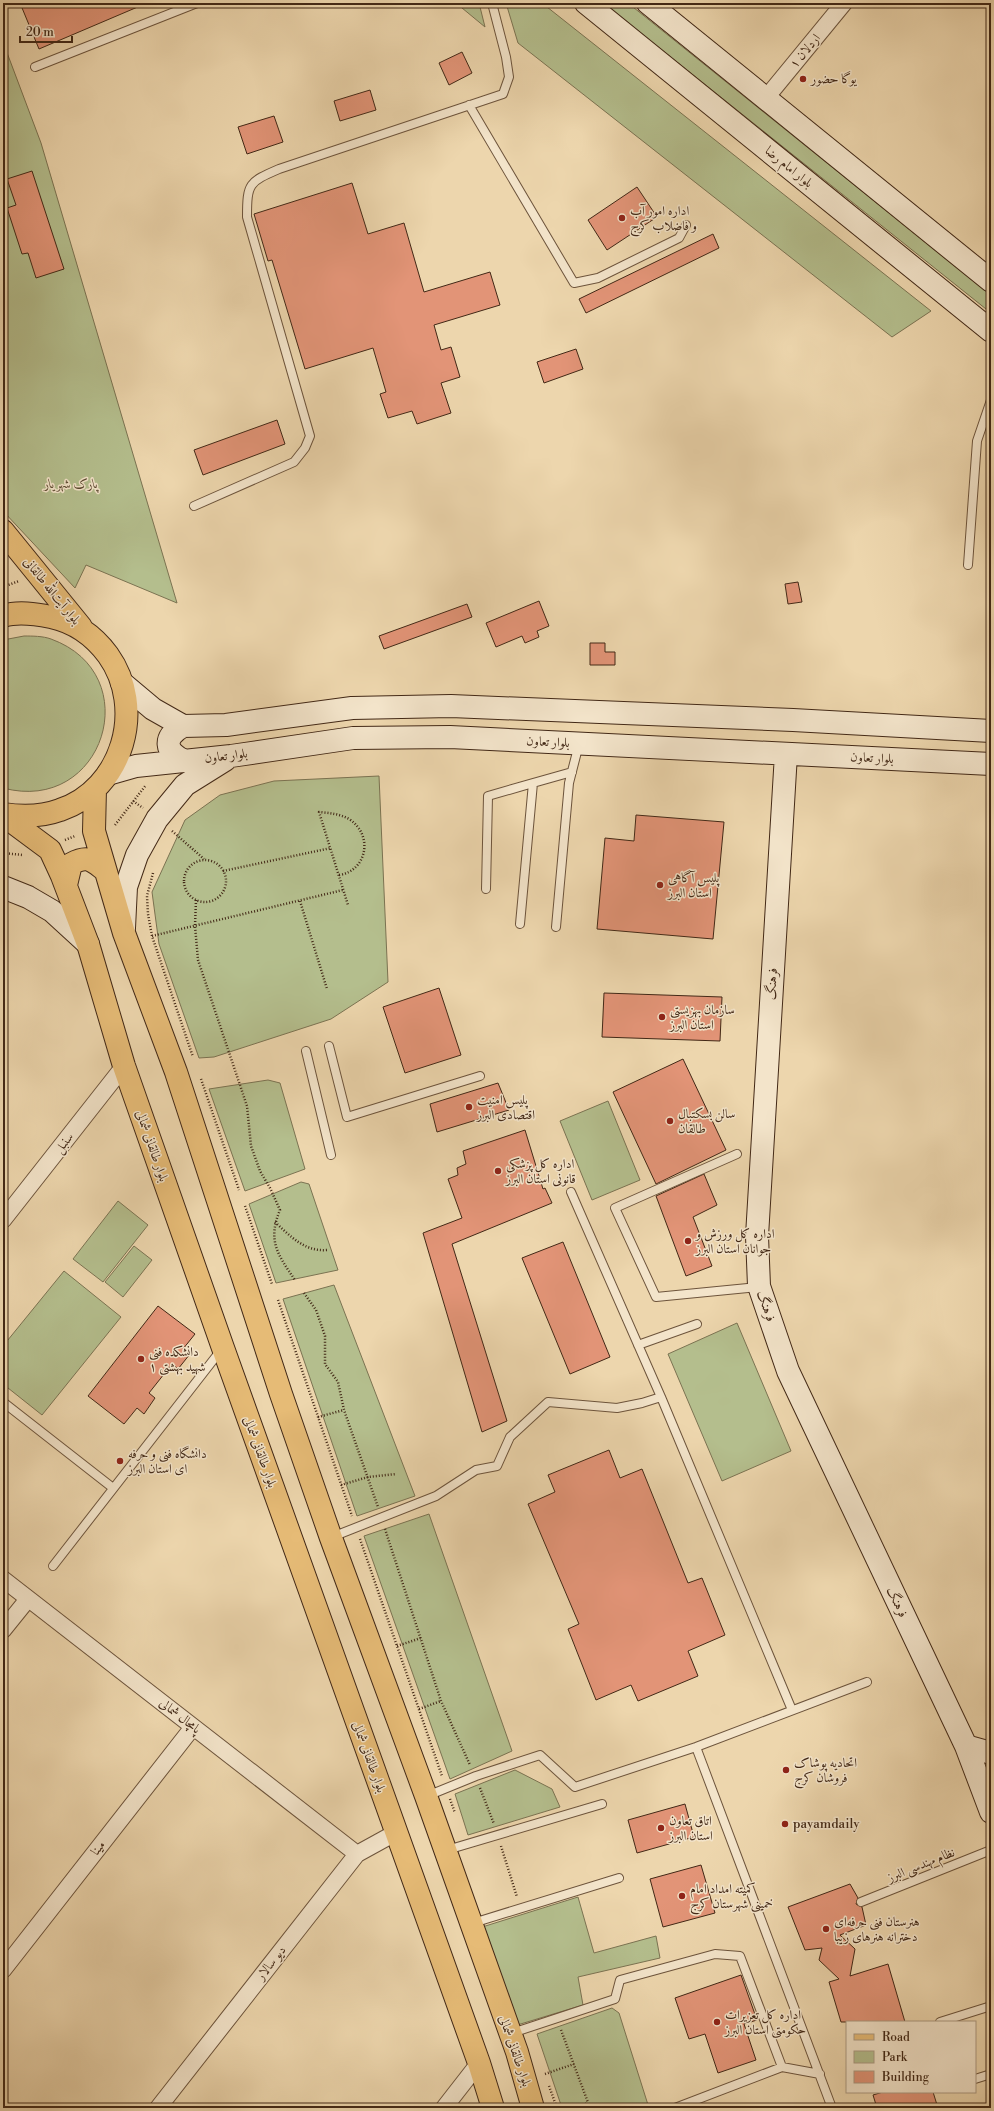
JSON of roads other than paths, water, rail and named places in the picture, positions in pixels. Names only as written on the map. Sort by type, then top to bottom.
[{"type":"main road","name":"بلوار امام رضا","points":[[586,3],[991,331]]},
{"type":"main road","points":[[648,3],[989,277]]},
{"type":"main road","name":"بلوار آیت‌الله طالقانی","points":[[3,531],[86,632]]},
{"type":"main road","points":[[3,616],[34,613],[61,619],[86,632],[101,646],[110,658],[122,683],[127,706],[126,730],[120,753],[102,782],[79,801],[60,810],[41,815],[21,816],[3,814]]},
{"type":"main road","points":[[122,683],[153,709],[183,726]]},
{"type":"main road","points":[[185,761],[174,756],[169,746],[169,738],[174,730],[183,726],[226,725],[352,708],[451,706],[793,720],[991,731]]},
{"type":"main road","name":"بلوار تعاون","points":[[102,782],[136,766],[231,756],[353,738],[450,737],[991,764]]},
{"type":"main road","name":"فرهنگ","points":[[786,754],[758,1228],[759,1286],[788,1371],[966,1746],[986,1782],[991,1812]]},
{"type":"main road","points":[[124,933],[126,887],[137,855],[157,819],[185,785],[231,756]]},
{"type":"main road","name":"بلوار طالقانی شمالی","points":[[102,782],[94,831],[124,933],[176,1072],[251,1306],[331,1538],[445,1850],[533,2108]]},
{"type":"main road","name":"بلوار طالقانی شمالی","points":[[3,814],[50,850],[66,885],[88,944],[124,1066],[223,1348],[479,2063],[493,2108]]},
{"type":"main road","points":[[66,885],[71,864],[82,858],[90,860],[105,870]]},
{"type":"main road","points":[[3,887],[28,897],[52,911],[88,944]]},
{"type":"main road","points":[[966,1746],[991,1753]]},
{"type":"street","name":"اردلان ۱","points":[[766,98],[844,3]]},
{"type":"street","name":"سنبل","points":[[3,1220],[124,1066]]},
{"type":"street","name":"پامچال شمالی","points":[[3,1579],[356,1854]]},
{"type":"street","points":[[3,1630],[28,1599]]},
{"type":"street","name":"مینا","points":[[3,1970],[193,1727]]},
{"type":"street","name":"دیو سالار","points":[[158,2108],[356,1854],[396,1832]]},
{"type":"street","points":[[444,2108],[479,2063]]},
{"type":"lane","points":[[34,67],[197,3]]},
{"type":"lane","points":[[194,506],[294,462],[305,448],[310,436],[247,217],[247,195],[255,179],[279,169],[503,94],[509,77],[506,57],[492,3]]},
{"type":"lane","points":[[469,105],[574,283],[598,278],[679,238],[686,225]]},
{"type":"lane","points":[[968,565],[977,442],[991,400]]},
{"type":"lane","points":[[556,927],[569,783],[579,743]]},
{"type":"lane","points":[[486,889],[488,796],[572,772]]},
{"type":"lane","points":[[520,924],[533,783]]},
{"type":"lane","points":[[329,1046],[347,1117],[480,1076]]},
{"type":"lane","points":[[306,1050],[331,1155]]},
{"type":"lane","points":[[737,1154],[615,1208],[656,1297],[759,1286]]},
{"type":"lane","points":[[571,1192],[661,1397],[792,1710]]},
{"type":"lane","points":[[638,1345],[697,1324]]},
{"type":"lane","points":[[52,1566],[223,1348]]},
{"type":"lane","points":[[331,1538],[436,1496],[476,1470],[497,1466],[510,1436],[548,1402],[617,1408],[642,1403],[661,1397]]},
{"type":"lane","points":[[3,1402],[113,1488]]},
{"type":"lane","points":[[426,1796],[476,1776],[540,1755],[575,1787],[696,1747],[867,1682]]},
{"type":"lane","points":[[696,1747],[832,2108]]},
{"type":"lane","points":[[445,1850],[602,1804]]},
{"type":"lane","name":"نظام مهندسی البرز","points":[[861,1902],[991,1850]]},
{"type":"lane","points":[[470,1924],[619,1878]]},
{"type":"lane","points":[[509,2034],[615,1999],[620,1980],[714,1954],[740,1956],[782,2068]]},
{"type":"lane","points":[[943,2021],[991,2006]]},
{"type":"lane","points":[[676,2108],[782,2068],[820,2074]]},
{"type":"lane","points":[[976,2079],[991,2074]]},
{"type":"place","name":"یوگا حضور","points":[[803,79]]},
{"type":"place","name":"اداره امور آب و فاضلاب کرج","points":[[622,218]]},
{"type":"place","name":"پلیس آگاهی استان البرز","points":[[660,885]]},
{"type":"place","name":"سازمان بهزیستی استان البرز","points":[[662,1017]]},
{"type":"place","name":"پلیس امنیت اقتصادی البرز","points":[[469,1107]]},
{"type":"place","name":"سالن بسکتبال طالقان","points":[[670,1121]]},
{"type":"place","name":"اداره کل پزشکی قانونی استان البرز","points":[[498,1171]]},
{"type":"place","name":"اداره کل ورزش و جوانان استان البرز","points":[[688,1241]]},
{"type":"place","name":"دانشکده فنی شهید بهشتی ۱","points":[[141,1359]]},
{"type":"place","name":"دانشگاه فنی و حرفه ای استان البرز","points":[[120,1461]]},
{"type":"place","name":"اتحادیه پوشاک فروشان کرج","points":[[786,1770]]},
{"type":"place","name":"payamdaily","points":[[785,1824]]},
{"type":"place","name":"اتاق تعاون استان البرز","points":[[661,1828]]},
{"type":"place","name":"کمیته امداد امام خمینی شهرستان کرج","points":[[682,1896]]},
{"type":"place","name":"هنرستان فنی حرفه‌ای دخترانه هنرهای زیبا","points":[[826,1929]]},
{"type":"place","name":"اداره کل تعزیرات حکومتی استان البرز","points":[[717,2022]]},
{"type":"park label","name":"پارک شهریار","points":[[71,484]]}]
